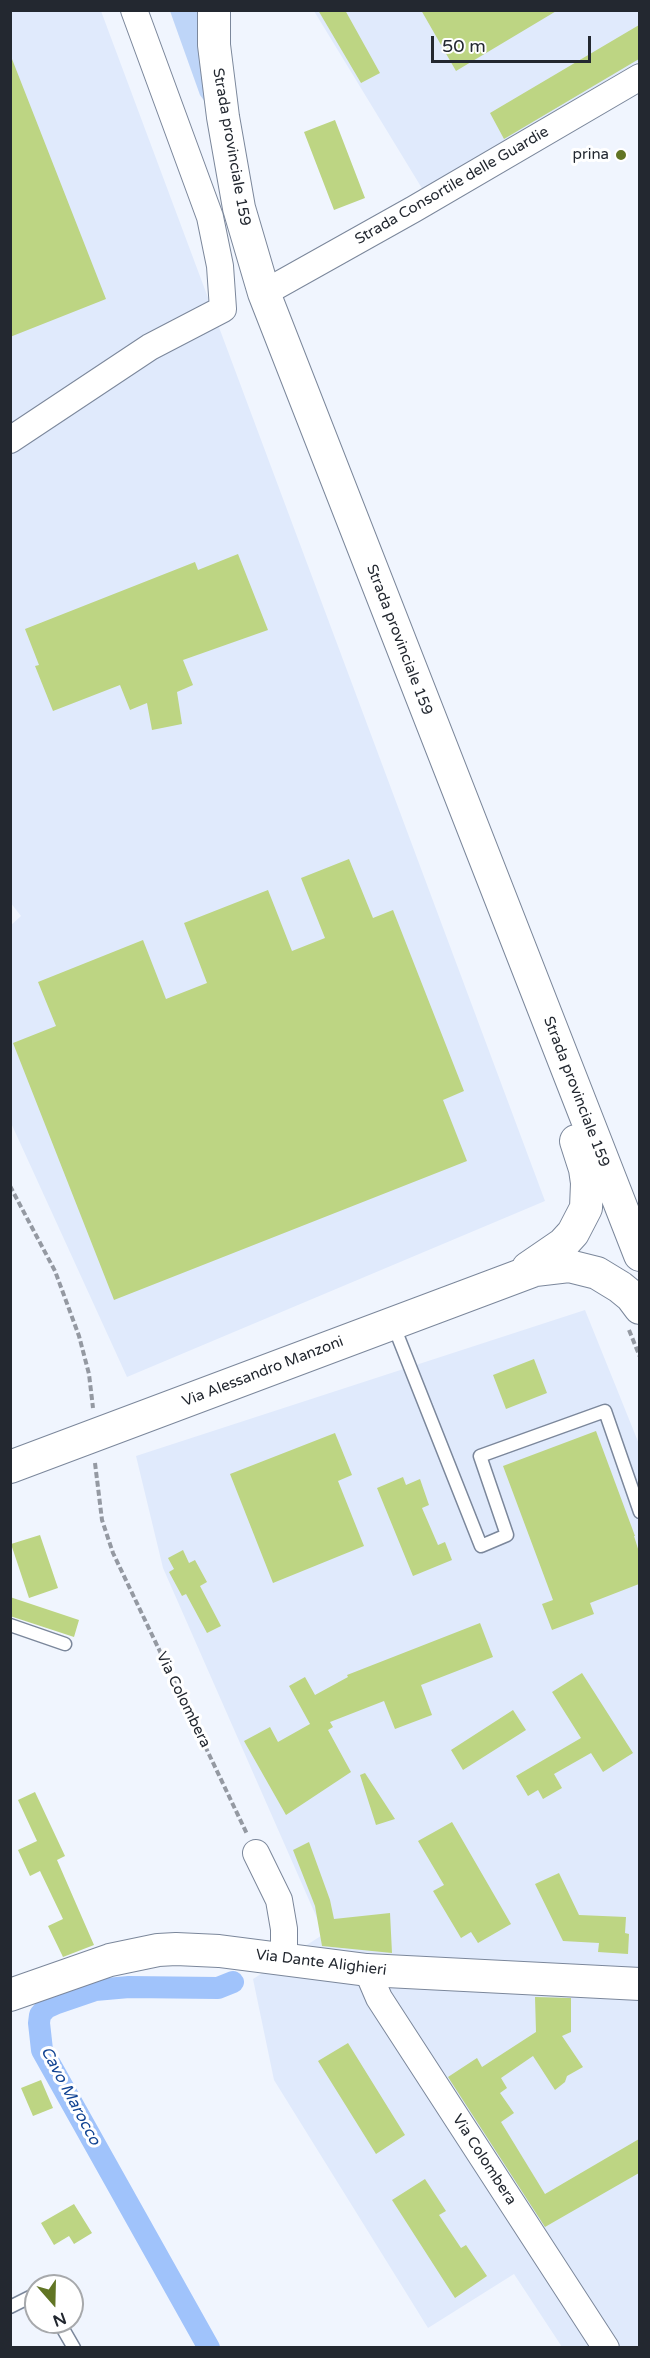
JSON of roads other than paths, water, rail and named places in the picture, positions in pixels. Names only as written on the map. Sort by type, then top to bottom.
[{"type":"street","points":[[10,440],[150,346],[223,309],[220,266],[210,217],[134,10]]},
{"type":"street","name":"Strada provinciale 159","points":[[214,10],[214,45],[223,117],[239,208],[264,293],[639,1255]]},
{"type":"street","name":"Strada Consortile delle Guardie","points":[[264,293],[414,209],[639,77]]},
{"type":"street","points":[[515,1275],[545,1258],[563,1244],[573,1233],[586,1208],[585,1169],[561,1096],[560,1053]]},
{"type":"street","points":[[515,1275],[552,1266],[584,1268],[597,1273],[632,1296],[634,1318]]},
{"type":"street","name":"Via Alessandro Manzoni","points":[[24,1462],[515,1275]]},
{"type":"street","points":[[256,1853],[279,1900],[284,1929],[284,1959]]},
{"type":"street","name":"Via Dante Alighieri","points":[[10,1995],[110,1960],[159,1950],[193,1949],[367,1970],[639,1984]]},
{"type":"street","name":"Via Colombera","points":[[367,1970],[379,1998],[606,2348]]},
{"type":"lane","points":[[393,1323],[481,1546],[507,1534],[480,1456],[605,1411],[639,1512]]},
{"type":"lane","points":[[10,1625],[65,1644]]},
{"type":"lane","points":[[10,2307],[24,2300]]},
{"type":"lane","points":[[66,2334],[74,2348]]},
{"type":"waterway","name":"Cavo Marocco","points":[[209,2348],[42,2050],[39,2023],[40,2015],[46,2008],[95,1990],[129,1987],[218,1988],[233,1982]]},
{"type":"place","name":"prina","points":[[621,155]]}]
